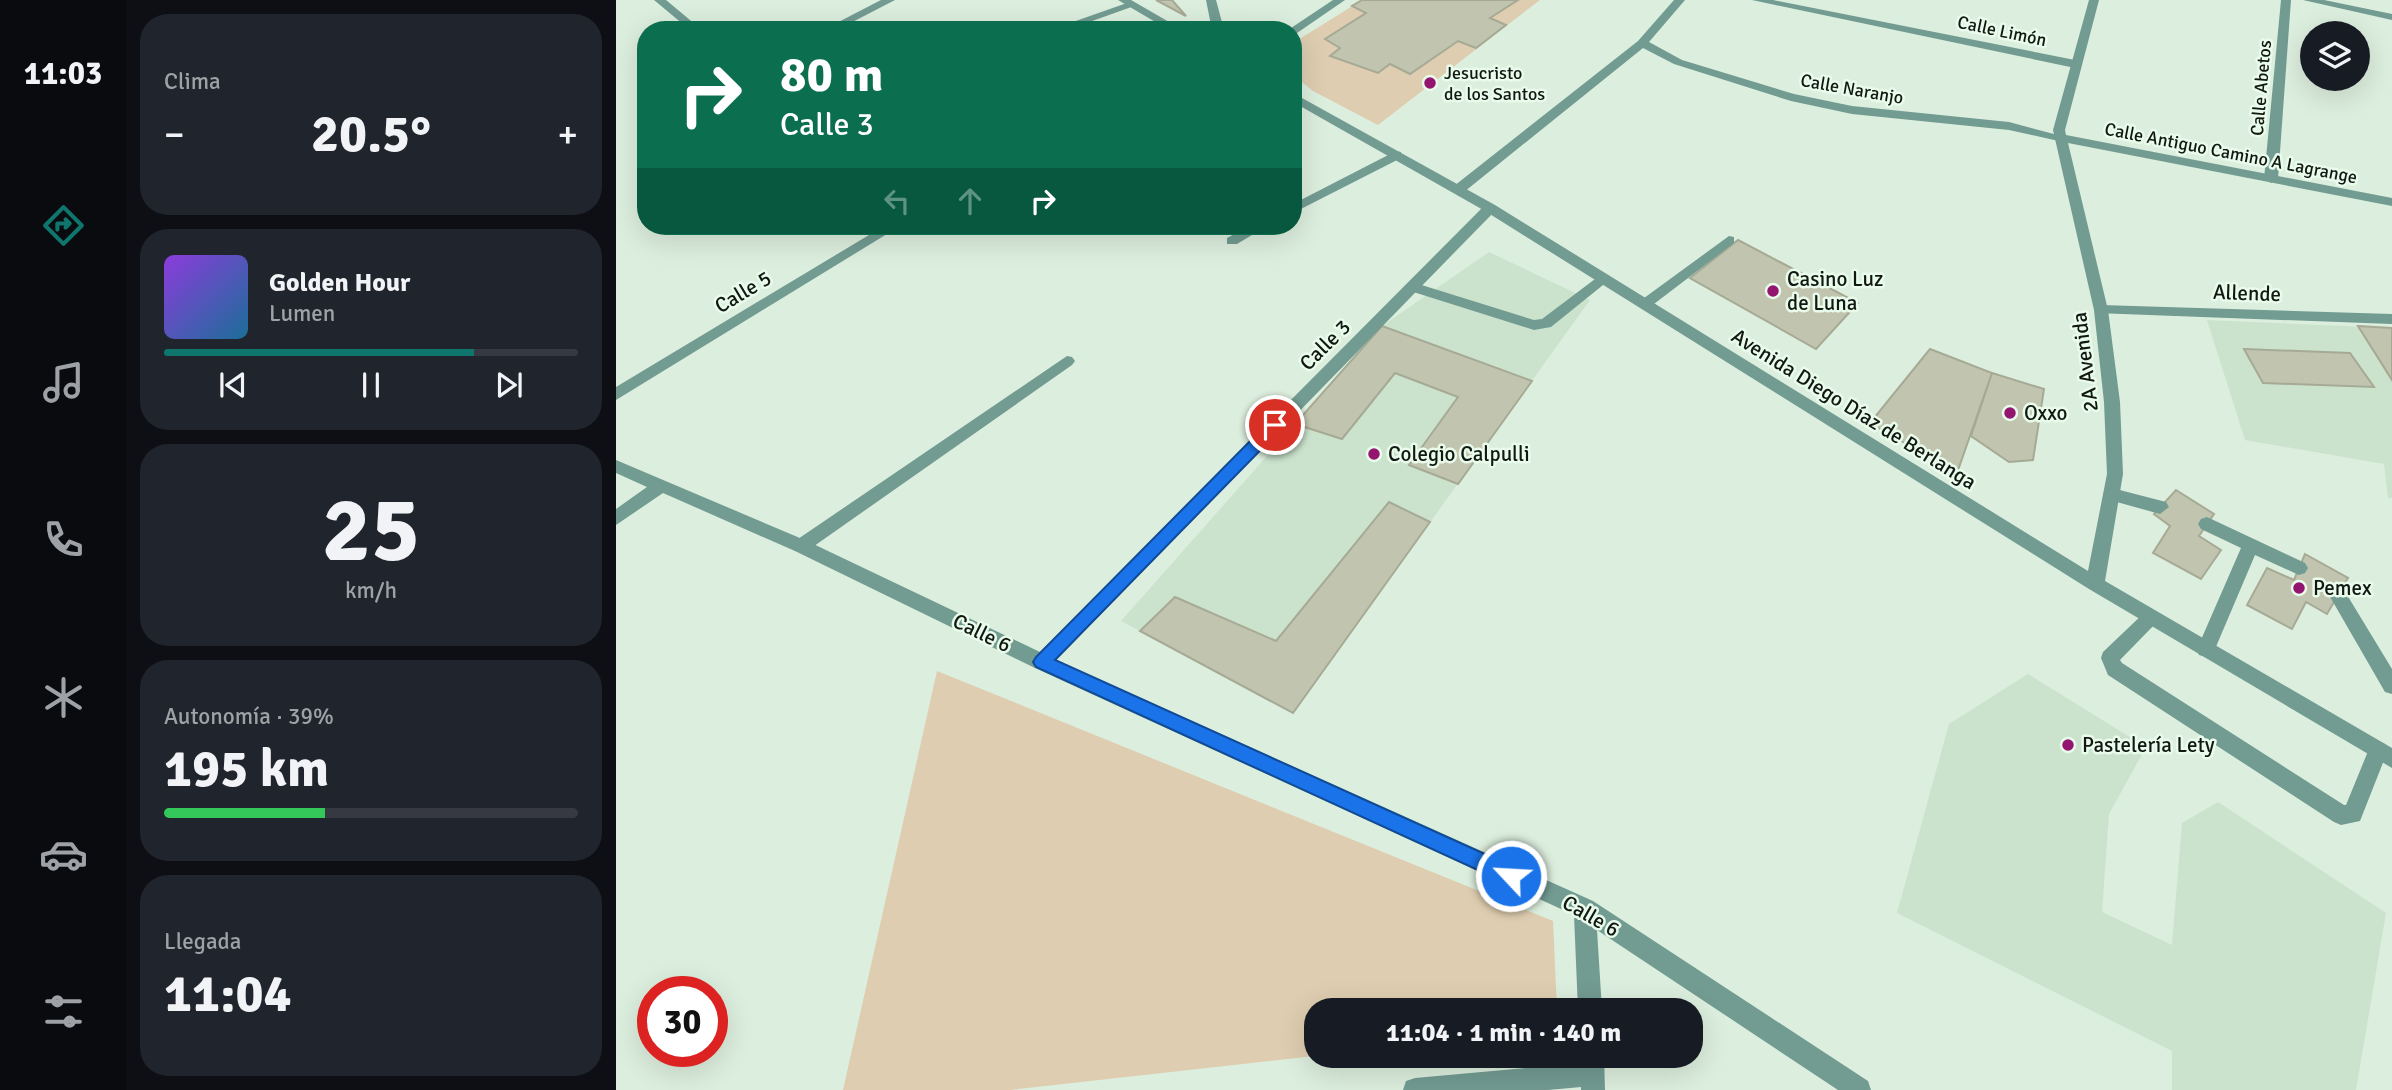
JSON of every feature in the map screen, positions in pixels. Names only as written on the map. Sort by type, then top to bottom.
[{"type":"street","points":[[659,0],[686,21]]},
{"type":"street","points":[[847,21],[890,0]]},
{"type":"street","points":[[1212,0],[1216,21]]},
{"type":"street","points":[[1302,25],[1340,0]]},
{"type":"street","points":[[1459,189],[1642,43],[1680,0]]},
{"type":"street","name":"Calle Limón","points":[[1757,0],[2075,64]]},
{"type":"street","name":"2A Avenida","points":[[2094,0],[2060,123],[2101,310],[2112,402],[2115,474],[2095,584]]},
{"type":"street","name":"Calle Abetos","points":[[2271,179],[2286,0]]},
{"type":"street","points":[[2308,0],[2392,17]]},
{"type":"street","points":[[1078,21],[1127,2],[1162,21]]},
{"type":"street","name":"Calle Naranjo","points":[[1642,43],[1678,62],[1791,97],[1852,110],[2009,127],[2063,138]]},
{"type":"street","name":"Avenida Diego Díaz de Berlanga","points":[[1302,102],[1459,189],[2095,584],[2385,755]]},
{"type":"street","name":"Calle Antiguo Camino A Lagrange","points":[[2063,138],[2392,202]]},
{"type":"street","points":[[1302,204],[1396,155]]},
{"type":"street","name":"Calle 3","points":[[1042,662],[1490,208]]},
{"type":"street","name":"Calle 5","points":[[616,394],[878,235]]},
{"type":"street","points":[[1232,241],[1244,235]]},
{"type":"street","points":[[1645,304],[1729,240]]},
{"type":"street","points":[[1412,287],[1534,326],[1546,323],[1603,278]]},
{"type":"street","name":"Allende","points":[[2101,310],[2392,319]]},
{"type":"street","points":[[801,546],[1067,361]]},
{"type":"street","name":"Calle 6","points":[[616,466],[659,487],[801,546],[1042,662],[1585,909],[1859,1090]]},
{"type":"street","points":[[616,518],[659,487]]},
{"type":"street","points":[[2112,494],[2160,506]]},
{"type":"street","points":[[2207,524],[2299,568]]},
{"type":"street","points":[[2206,649],[2251,545]]},
{"type":"street","points":[[2338,595],[2392,686]]},
{"type":"street","points":[[2151,617],[2110,658],[2115,669],[2341,816],[2353,814],[2385,755]]},
{"type":"street","points":[[1585,909],[1589,998]]},
{"type":"street","points":[[1415,1090],[1592,1073]]},
{"type":"shaded area","points":[[1362,0],[1540,0],[1378,125],[1313,91],[1302,82],[1302,37]]},
{"type":"shaded area","name":"Colegio Calpulli","points":[[1489,252],[1590,300],[1293,713],[1121,621],[1382,326]]},
{"type":"shaded area","points":[[2207,320],[2392,328],[2392,498],[2388,498],[2384,464],[2245,440]]},
{"type":"shaded area","points":[[937,671],[1553,921],[1556,998],[1304,998],[1304,1057],[1010,1090],[843,1090]]},
{"type":"shaded area","points":[[2028,674],[2146,747],[2109,814],[2102,912],[2172,945],[2182,823],[2218,802],[2386,913],[2356,1090],[2172,1090],[2172,1051],[1897,913],[1949,724]]},
{"type":"building","points":[[1156,0],[1172,0],[1186,16]]},
{"type":"building","points":[[1362,0],[1518,0],[1490,18],[1506,25],[1476,48],[1458,41],[1410,74],[1390,64],[1378,73],[1330,56],[1340,48],[1325,39],[1366,13],[1352,6]]},
{"type":"building","name":"Casino Luz de Luna","points":[[1738,240],[1858,303],[1816,349],[1690,278]]},
{"type":"building","points":[[1382,326],[1532,381],[1458,484],[1409,465],[1458,397],[1395,373],[1342,439],[1295,424]]},
{"type":"building","points":[[2358,326],[2392,328],[2392,380]]},
{"type":"building","points":[[1930,349],[1992,373],[1957,473],[1870,423]]},
{"type":"building","points":[[2244,349],[2350,353],[2374,387],[2263,383]]},
{"type":"building","name":"Oxxo","points":[[1992,373],[2044,389],[2033,460],[2009,462],[1971,436]]},
{"type":"building","points":[[2176,490],[2214,514],[2199,536],[2221,550],[2201,579],[2153,553],[2170,526],[2154,514]]},
{"type":"building","points":[[1389,502],[1430,522],[1293,713],[1140,631],[1175,597],[1276,641]]},
{"type":"building","name":"Pemex","points":[[2305,554],[2348,578],[2327,614],[2306,602],[2292,629],[2247,605],[2267,568],[2294,580]]},
{"type":"place","name":"Jesucristo de los Santos","points":[[1430,83]]},
{"type":"place","name":"Casino Luz de Luna","points":[[1773,291]]},
{"type":"place","name":"Oxxo","points":[[2010,413]]},
{"type":"place","name":"Colegio Calpulli","points":[[1374,454]]},
{"type":"place","name":"Pemex","points":[[2299,588]]},
{"type":"place","name":"Pastelería Lety","points":[[2068,745]]},
{"type":"route","points":[[1275,425],[1042,662],[1511,876]]}]
